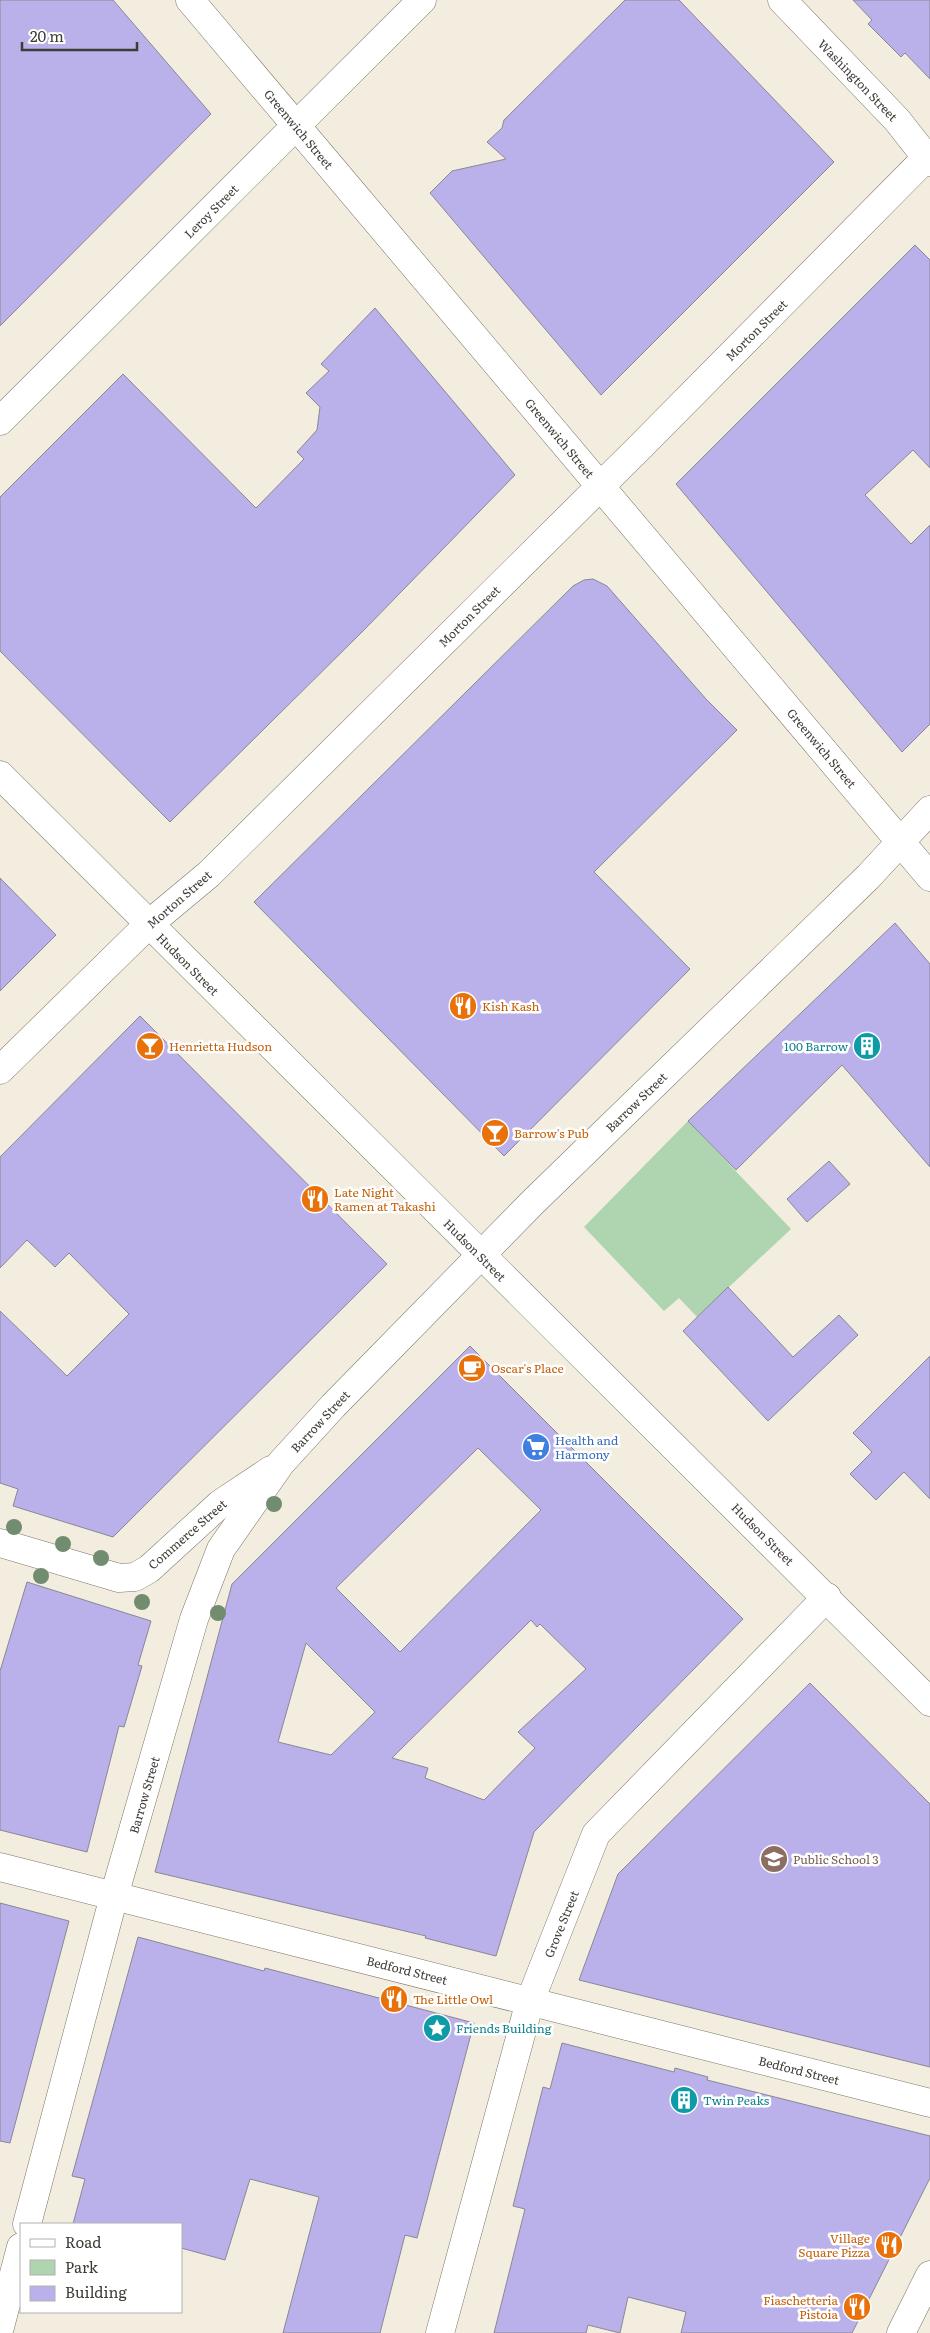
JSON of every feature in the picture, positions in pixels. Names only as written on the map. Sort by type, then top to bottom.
[{"type":"street","name":"Greenwich Street","points":[[190,0],[930,877]]},
{"type":"street","name":"Leroy Street","points":[[0,420],[422,0]]},
{"type":"street","name":"Washington Street","points":[[782,0],[897,120],[929,158]]},
{"type":"street","name":"Morton Street","points":[[0,1070],[149,924],[209,874],[929,158]]},
{"type":"street","name":"Hudson Street","points":[[0,775],[480,1256],[930,1702]]},
{"type":"street","name":"Barrow Street","points":[[27,2223],[114,1896],[198,1610],[222,1549],[281,1463],[333,1406],[480,1256],[868,877],[930,810]]},
{"type":"street","name":"Commerce Street","points":[[0,1543],[119,1578],[135,1577],[165,1556],[220,1504],[281,1463]]},
{"type":"street","name":"Grove Street","points":[[440,2333],[530,2001],[596,1834],[827,1598]]},
{"type":"street","name":"Bedford Street","points":[[0,1867],[930,2103]]},
{"type":"street","points":[[0,2327],[20,2251]]},
{"type":"street","points":[[901,2333],[930,2275]]},
{"type":"green space","points":[[688,1121],[791,1229],[697,1317],[679,1298],[664,1311],[584,1227]]},
{"type":"building","points":[[0,0],[113,0],[211,114],[0,326]]},
{"type":"building","points":[[625,0],[679,0],[834,162],[601,395],[430,193],[452,171],[506,159],[487,142],[502,128],[504,120]]},
{"type":"building","points":[[853,0],[930,0],[930,79],[905,53],[901,57],[868,24],[872,20]]},
{"type":"building","points":[[915,245],[930,260],[930,468],[913,450],[865,495],[911,544],[930,525],[930,724],[902,752],[676,484]]},
{"type":"building","points":[[375,308],[515,475],[363,631],[170,822],[0,651],[0,497],[123,374],[256,508],[304,459],[297,452],[317,430],[320,407],[306,393],[329,371],[321,364]]},
{"type":"building","points":[[593,579],[607,586],[706,699],[737,730],[594,872],[690,969],[504,1156],[254,902],[573,586],[584,580]]},
{"type":"building","points":[[0,878],[56,935],[0,991]]},
{"type":"building","name":"100 Barrow","points":[[895,923],[930,964],[930,1167],[842,1065],[736,1170],[688,1121]]},
{"type":"building","points":[[140,1016],[387,1264],[113,1537],[13,1506],[18,1489],[0,1483],[0,1311],[67,1376],[129,1314],[69,1253],[55,1267],[27,1240],[0,1268],[0,1157]]},
{"type":"building","points":[[829,1161],[850,1184],[807,1222],[787,1199]]},
{"type":"building","points":[[728,1287],[793,1357],[839,1315],[858,1335],[768,1421],[683,1331]]},
{"type":"building","points":[[470,1346],[743,1619],[534,1832],[496,1956],[425,1938],[426,1936],[155,1872],[232,1584]],"holes":[[[478,1448],[541,1510],[400,1652],[336,1588]],[[531,1620],[537,1627],[540,1624],[586,1669],[518,1732],[535,1748],[484,1800],[425,1778],[428,1768],[392,1758]],[[306,1643],[375,1712],[331,1755],[278,1742]]]},
{"type":"building","points":[[930,1356],[930,1499],[904,1472],[876,1500],[850,1474],[872,1452],[853,1433]]},
{"type":"building","points":[[27,1582],[151,1621],[138,1665],[142,1666],[124,1727],[119,1726],[87,1852],[0,1830],[0,1671]]},
{"type":"building","name":"Public School 3","points":[[810,1683],[930,1804],[930,2067],[579,1980],[618,1874]]},
{"type":"building","points":[[0,1903],[69,1921],[10,2143],[0,2141]]},
{"type":"building","points":[[138,1937],[264,1971],[265,1968],[474,2023],[417,2238],[405,2235],[380,2333],[283,2333],[319,2197],[250,2179],[225,2260],[182,2248],[182,2223],[73,2223],[85,2179],[72,2176]]},
{"type":"building","points":[[562,2043],[674,2072],[675,2068],[708,2077],[707,2080],[930,2136],[930,2178],[852,2333],[681,2333],[686,2312],[628,2297],[620,2333],[588,2325],[586,2333],[494,2333],[525,2209],[513,2206],[543,2087],[550,2089]]},
{"type":"place","name":"Kish Kash","points":[[463,1006]]},
{"type":"place","name":"Henrietta Hudson","points":[[150,1046]]},
{"type":"place","name":"100 Barrow","points":[[867,1046]]},
{"type":"place","name":"Barrow's Pub","points":[[495,1133]]},
{"type":"place","name":"Late Night Ramen at Takashi","points":[[315,1199]]},
{"type":"place","name":"Oscar's Place","points":[[472,1368]]},
{"type":"place","name":"Health and Harmony","points":[[536,1447]]},
{"type":"place","name":"Public School 3","points":[[774,1859]]},
{"type":"place","name":"The Little Owl","points":[[394,1999]]},
{"type":"place","name":"Friends Building","points":[[437,2028]]},
{"type":"place","name":"Twin Peaks","points":[[684,2100]]},
{"type":"place","name":"Village Square Pizza","points":[[889,2245]]},
{"type":"place","name":"Fiaschetteria Pistoia","points":[[857,2307]]}]
